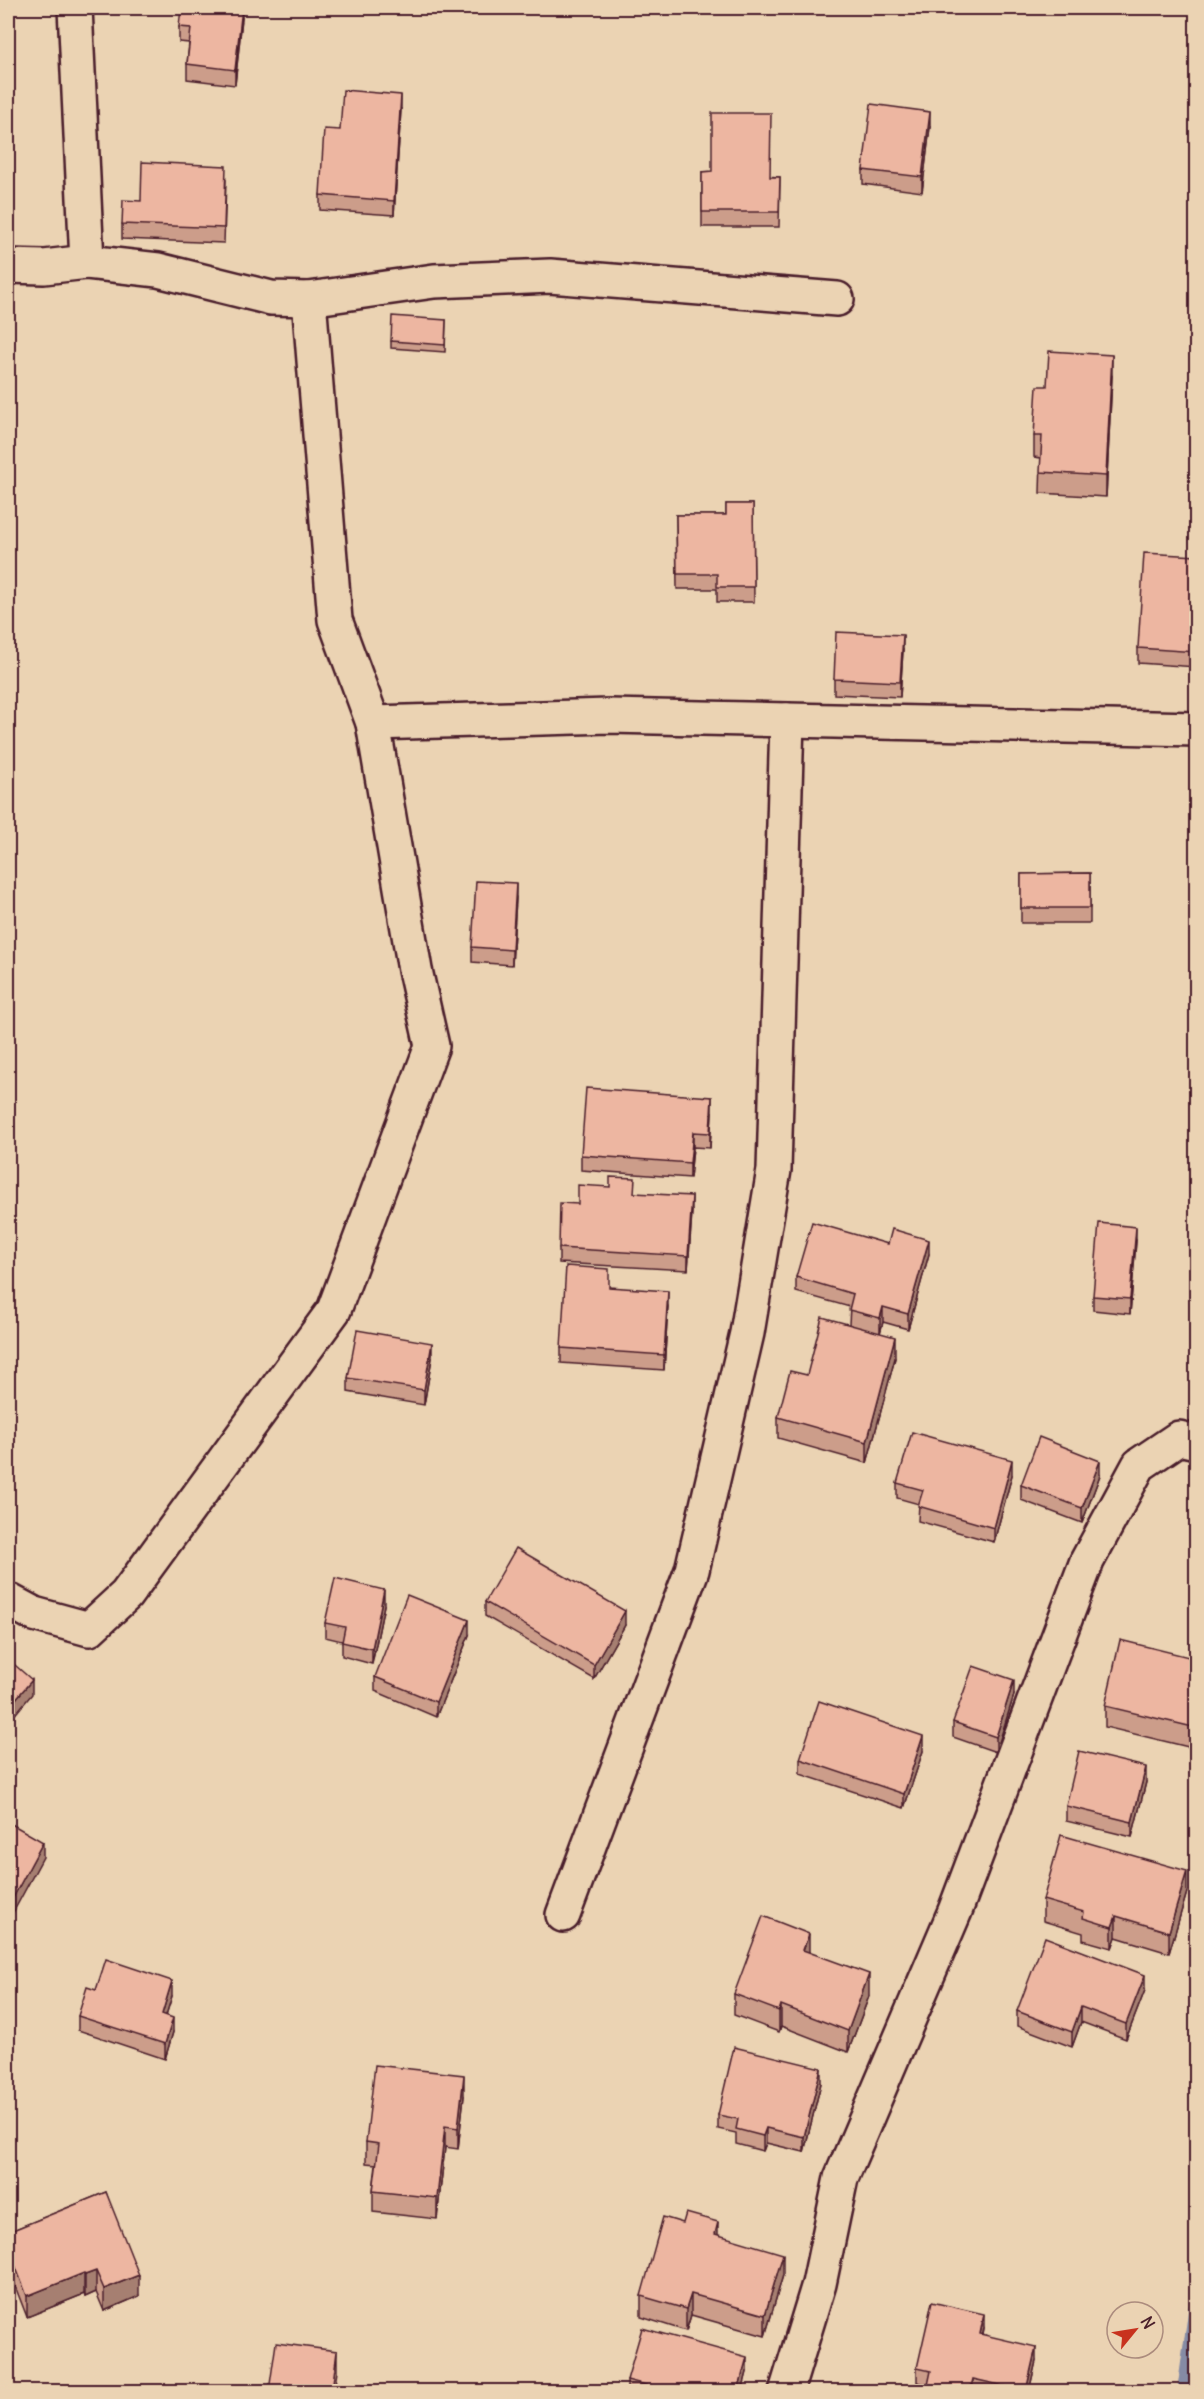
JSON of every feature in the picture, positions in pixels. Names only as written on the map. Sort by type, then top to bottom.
[{"type":"street","points":[[75,8],[87,262]]},
{"type":"street","points":[[8,266],[87,262],[158,270],[271,297],[309,299],[435,281],[550,276],[837,299]]},
{"type":"street","points":[[8,1600],[34,1614],[89,1629],[126,1595],[334,1310],[432,1046],[399,881],[373,723],[335,620],[309,299]]},
{"type":"street","points":[[373,723],[609,716],[1197,729]]},
{"type":"street","points":[[563,1915],[692,1570],[747,1333],[774,1170],[787,720]]},
{"type":"street","points":[[786,2391],[819,2284],[841,2178],[955,1911],[1087,1561],[1139,1465],[1179,1438],[1197,1442]]},
{"type":"building","points":[[181,8],[242,8],[235,70],[187,64],[191,28],[179,27]]},
{"type":"building","points":[[343,90],[401,95],[394,201],[320,195],[324,129],[340,130]]},
{"type":"building","points":[[871,104],[930,112],[922,177],[863,170]]},
{"type":"building","points":[[712,113],[771,113],[770,177],[780,177],[779,212],[702,212],[702,172],[712,171]]},
{"type":"building","points":[[142,162],[226,166],[224,228],[122,224],[123,200],[141,201]]},
{"type":"building","points":[[392,316],[446,320],[445,345],[391,341]]},
{"type":"building","points":[[1049,351],[1112,355],[1106,476],[1040,472],[1042,436],[1034,436],[1037,386],[1047,386]]},
{"type":"building","points":[[726,504],[753,504],[754,587],[717,587],[717,574],[677,574],[676,515],[726,515]]},
{"type":"building","points":[[1144,553],[1197,556],[1197,652],[1138,648]]},
{"type":"building","points":[[836,632],[903,635],[900,682],[834,679]]},
{"type":"building","points":[[1090,873],[1090,908],[1021,908],[1021,874]]},
{"type":"building","points":[[476,881],[516,883],[512,950],[472,947]]},
{"type":"building","points":[[586,1088],[712,1097],[710,1133],[693,1132],[690,1163],[581,1155]]},
{"type":"building","points":[[610,1177],[635,1178],[634,1193],[692,1196],[688,1256],[559,1248],[560,1203],[578,1204],[578,1185],[610,1187]]},
{"type":"building","points":[[812,1222],[888,1244],[892,1229],[929,1240],[908,1314],[883,1307],[880,1318],[849,1310],[853,1294],[796,1277]]},
{"type":"building","points":[[1099,1223],[1136,1227],[1130,1299],[1093,1296]]},
{"type":"building","points":[[566,1266],[609,1269],[609,1287],[668,1291],[664,1355],[561,1348]]},
{"type":"building","points":[[822,1317],[895,1337],[867,1442],[778,1417],[790,1371],[807,1375]]},
{"type":"building","points":[[357,1330],[432,1343],[424,1390],[348,1378]]},
{"type":"building","points":[[912,1432],[1012,1460],[994,1528],[918,1506],[923,1490],[897,1483]]},
{"type":"building","points":[[1039,1437],[1100,1461],[1082,1508],[1021,1485]]},
{"type":"building","points":[[516,1548],[625,1611],[594,1665],[485,1602]]},
{"type":"building","points":[[335,1578],[384,1590],[372,1649],[342,1642],[345,1627],[325,1623]]},
{"type":"building","points":[[407,1595],[469,1620],[436,1702],[375,1677]]},
{"type":"building","points":[[1120,1640],[1197,1659],[1197,1728],[1105,1706]]},
{"type":"building","points":[[8,1659],[32,1680],[8,1708]]},
{"type":"building","points":[[973,1666],[1014,1680],[996,1737],[953,1722]]},
{"type":"building","points":[[819,1701],[923,1736],[904,1794],[800,1759]]},
{"type":"building","points":[[1079,1751],[1146,1767],[1132,1822],[1066,1806]]},
{"type":"building","points":[[8,1822],[43,1842],[8,1907]]},
{"type":"building","points":[[1061,1835],[1187,1871],[1169,1932],[1116,1916],[1112,1927],[1083,1918],[1084,1912],[1043,1900]]},
{"type":"building","points":[[763,1916],[809,1934],[803,1950],[869,1974],[848,2031],[781,2005],[779,2011],[734,1994]]},
{"type":"building","points":[[1045,1937],[1145,1975],[1126,2024],[1081,2007],[1072,2032],[1017,2011]]},
{"type":"building","points":[[106,1959],[172,1981],[162,2014],[173,2018],[165,2044],[78,2016],[87,1987],[96,1990]]},
{"type":"building","points":[[734,2047],[821,2068],[804,2137],[766,2128],[763,2136],[736,2129],[738,2119],[718,2115]]},
{"type":"building","points":[[375,2065],[464,2075],[458,2128],[445,2126],[437,2198],[373,2191],[379,2144],[366,2142]]},
{"type":"building","points":[[106,2192],[139,2275],[104,2289],[96,2271],[85,2275],[84,2273],[27,2296],[8,2247],[8,2232]]},
{"type":"building","points":[[686,2213],[718,2222],[715,2234],[783,2254],[765,2315],[691,2294],[686,2309],[641,2296],[663,2217],[683,2223]]},
{"type":"building","points":[[932,2302],[984,2314],[980,2334],[1036,2347],[1026,2391],[973,2379],[970,2391],[928,2385],[931,2371],[917,2368]]},
{"type":"building","points":[[642,2328],[747,2357],[738,2391],[668,2391],[627,2380]]},
{"type":"building","points":[[276,2343],[337,2351],[332,2391],[269,2391]]},
{"type":"waterway","points":[[1184,2392],[1196,2305]]}]
